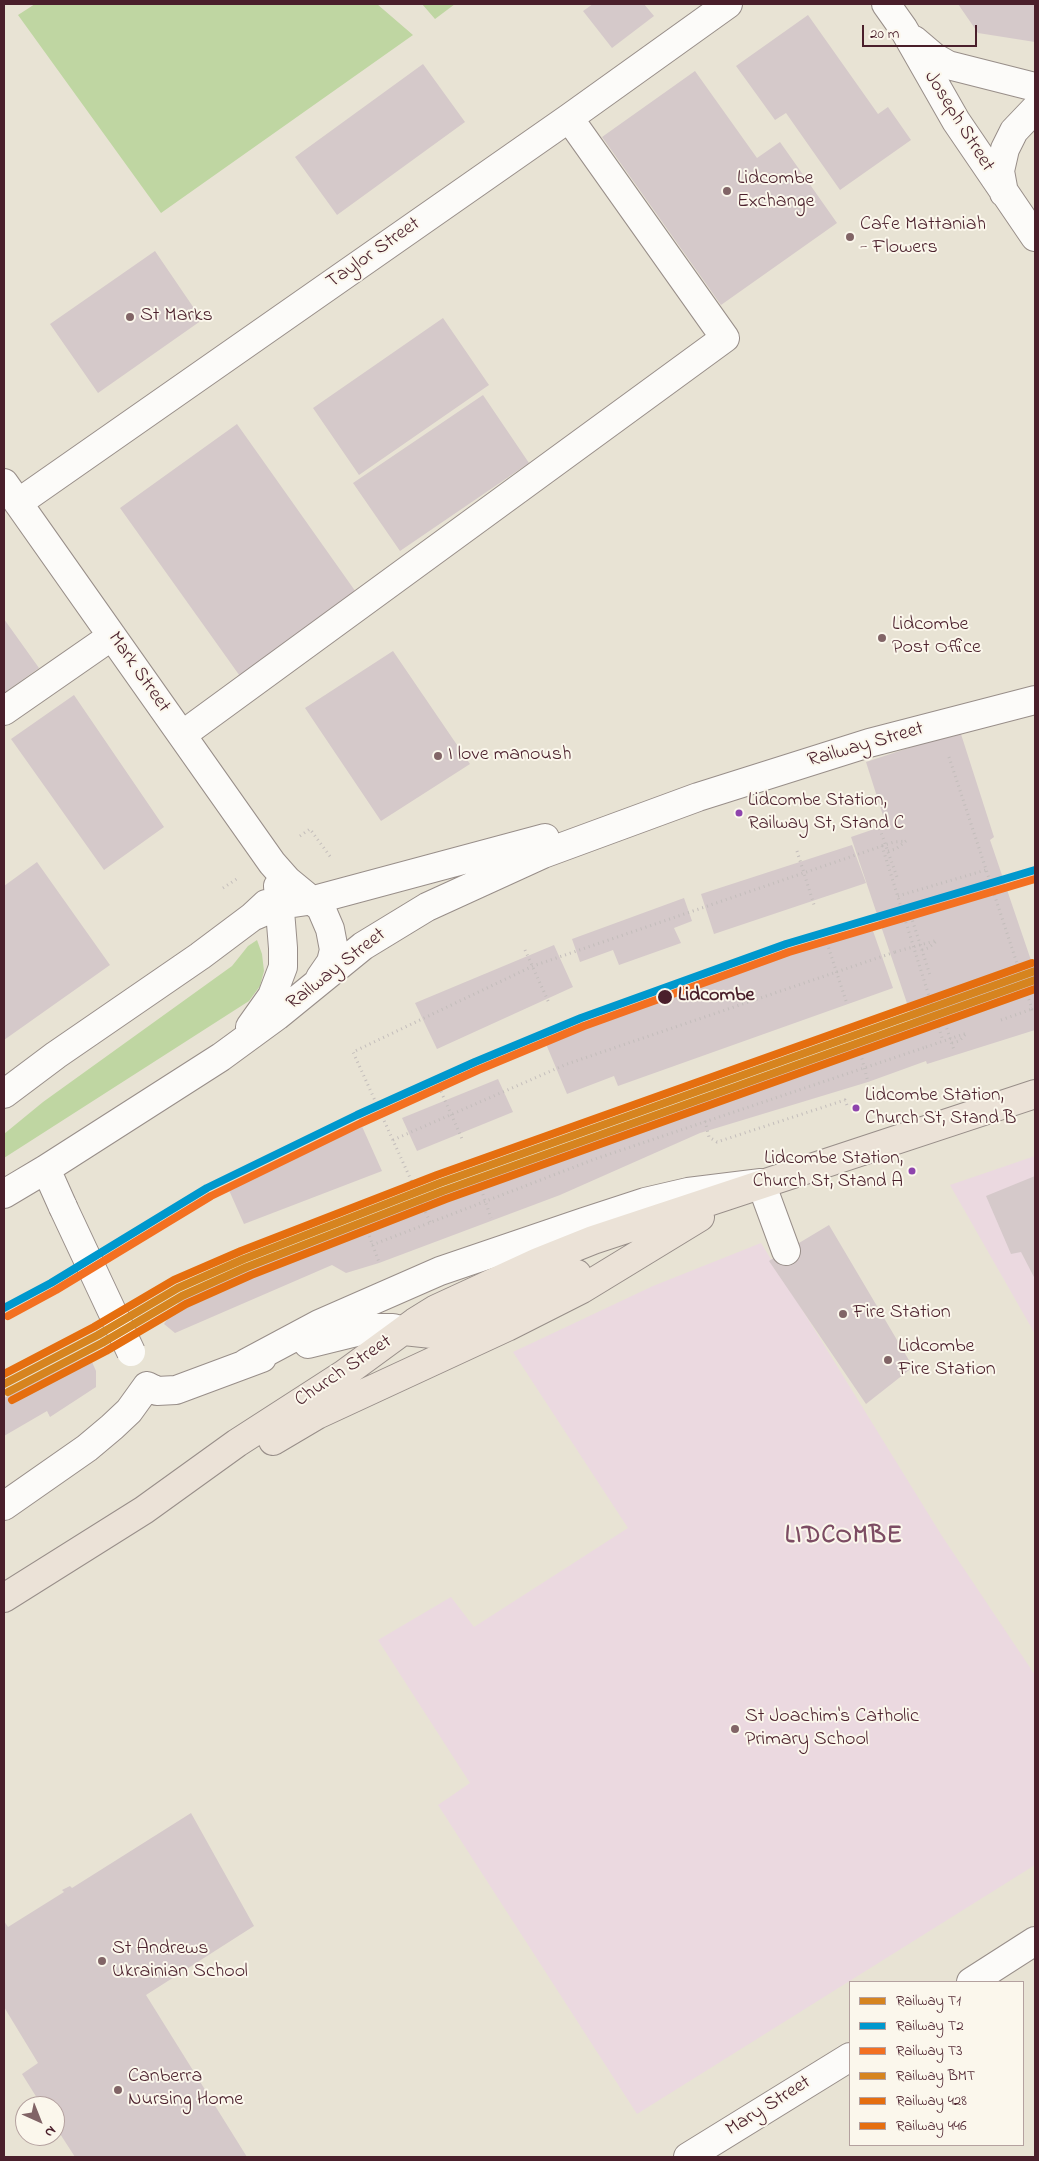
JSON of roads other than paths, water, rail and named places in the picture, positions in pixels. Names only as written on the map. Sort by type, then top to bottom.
[{"type":"main road","points":[[404,1331],[436,1309],[568,1249],[761,1183],[1035,1094]]},
{"type":"main road","points":[[144,1510],[268,1444],[317,1415],[573,1294],[700,1217],[761,1183]]},
{"type":"main road","points":[[404,1331],[432,1334],[444,1331],[531,1292],[592,1268],[700,1217]]},
{"type":"main road","name":"Church Street","points":[[4,1598],[144,1510],[237,1443],[344,1374],[404,1331]]},
{"type":"street","name":"Taylor Street","points":[[11,493],[569,118],[728,4]]},
{"type":"street","name":"Joseph Street","points":[[886,4],[903,28],[956,121],[1035,237]]},
{"type":"street","points":[[903,28],[923,48],[948,65],[1035,87]]},
{"type":"street","points":[[1004,193],[1000,171],[1005,149],[1014,131],[1035,109]]},
{"type":"street","points":[[182,735],[725,338],[569,118]]},
{"type":"street","name":"Mark Street","points":[[11,493],[274,868],[291,884],[314,900]]},
{"type":"street","points":[[4,711],[112,636]]},
{"type":"street","name":"Railway Street","points":[[280,905],[314,900],[698,797],[869,743],[1035,700]]},
{"type":"street","name":"Railway Street","points":[[4,1194],[221,1057],[277,1016],[363,946],[428,907],[543,854],[698,797]]},
{"type":"street","points":[[4,1094],[263,908],[272,896],[274,868]]},
{"type":"street","name":"Mark Street","points":[[221,1057],[261,1014],[272,996],[280,976],[284,957],[280,905],[274,868]]},
{"type":"street","points":[[314,900],[327,916],[334,950],[331,962],[316,984]]},
{"type":"street","points":[[252,917],[280,905]]},
{"type":"street","points":[[4,1506],[88,1448],[129,1411],[146,1386],[46,1169]]},
{"type":"street","points":[[246,1363],[319,1324],[440,1271],[645,1202],[688,1192],[761,1183],[786,1251]]},
{"type":"street","name":"Church Street","points":[[146,1386],[157,1391],[176,1390],[246,1363],[359,1330],[385,1327],[404,1331]]},
{"type":"street","points":[[973,1981],[1035,1941]]},
{"type":"street","name":"Mary Street","points":[[688,2157],[849,2058]]},
{"type":"rail line","name":"T2","points":[[4,1308],[51,1283],[207,1188],[357,1115],[475,1062],[581,1018],[786,944],[1035,870]]},
{"type":"rail line","name":"T3","points":[[8,1316],[56,1290],[211,1196],[361,1123],[478,1070],[584,1026],[789,952],[1035,879]]},
{"type":"rail line","name":"428","points":[[4,1374],[94,1327],[174,1280],[241,1251],[437,1175],[1032,963]]},
{"type":"rail line","name":"T1","points":[[4,1384],[98,1335],[178,1288],[244,1259],[440,1183],[1035,971]]},
{"type":"rail line","name":"BMT","points":[[8,1392],[102,1343],[182,1296],[247,1267],[443,1191],[1035,980]]},
{"type":"rail line","name":"446","points":[[12,1400],[106,1351],[186,1304],[251,1275],[446,1199],[1035,989]]},
{"type":"place","name":"Lidcombe Exchange","points":[[727,191]]},
{"type":"place","name":"Cafe Mattaniah - Flowers","points":[[850,237]]},
{"type":"place","name":"St Marks","points":[[130,317]]},
{"type":"place","name":"Lidcombe Post Office","points":[[882,638]]},
{"type":"place","name":"I love manoush","points":[[438,756]]},
{"type":"place","name":"Lidcombe Station, Railway St, Stand C","points":[[739,813]]},
{"type":"place","name":"Lidcombe","points":[[665,997]]},
{"type":"place","name":"Lidcombe Station, Church St, Stand B","points":[[856,1108]]},
{"type":"place","name":"Lidcombe Station, Church St, Stand A","points":[[912,1171]]},
{"type":"place","name":"Fire Station","points":[[843,1314]]},
{"type":"place","name":"Lidcombe Fire Station","points":[[888,1360]]},
{"type":"place","name":"St Joachim's Catholic Primary School","points":[[735,1729]]},
{"type":"place","name":"St Andrews Ukrainian School","points":[[102,1961]]},
{"type":"place","name":"Canberra Nursing Home","points":[[118,2090]]},
{"type":"district","name":"LIDCOMBE","points":[[844,1538]]}]
